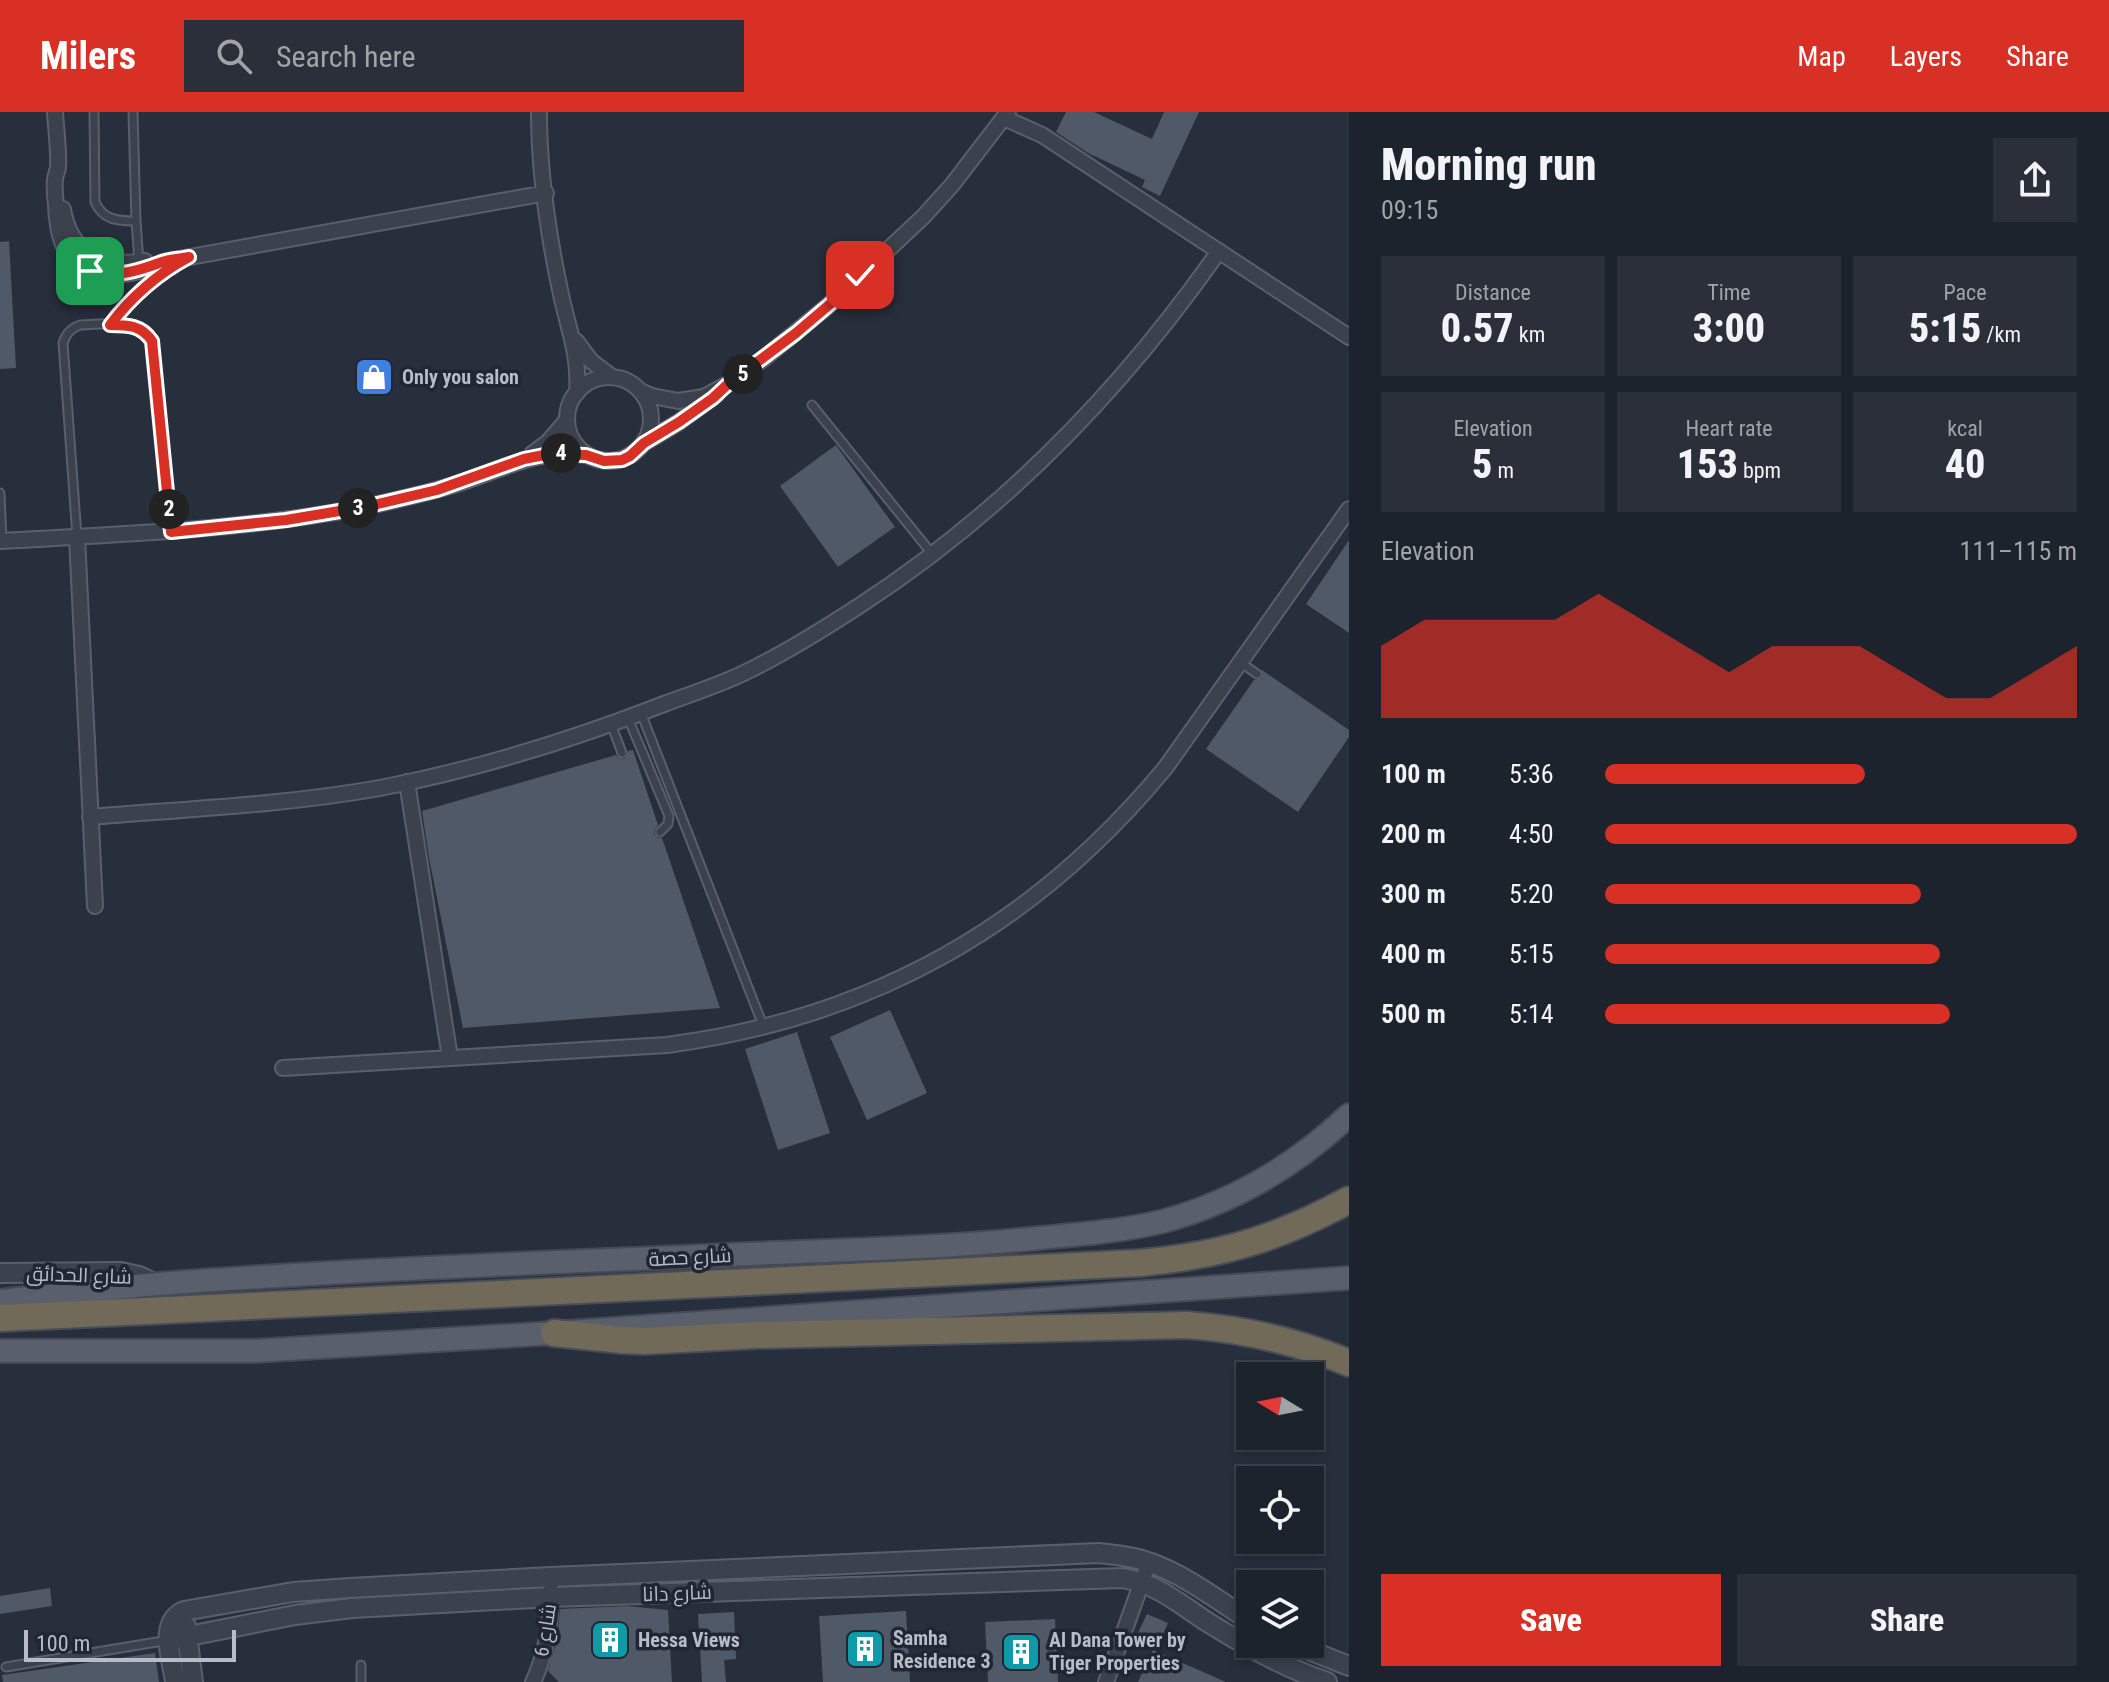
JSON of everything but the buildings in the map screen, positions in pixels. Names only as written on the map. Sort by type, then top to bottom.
[{"type":"highway","points":[[0,1318],[1140,1263],[1185,1259],[1243,1246],[1313,1220],[1349,1200]]},
{"type":"highway","points":[[554,1333],[644,1341],[757,1335],[1187,1325],[1267,1335],[1349,1363]]},
{"type":"main road","name":"شارع حصة","points":[[0,1301],[156,1284],[404,1269],[981,1244],[1103,1232],[1159,1222],[1224,1199],[1284,1168],[1349,1115]]},
{"type":"main road","points":[[0,1351],[253,1351],[1349,1278]]},
{"type":"street","points":[[55,112],[58,170],[68,230],[80,246],[94,256],[112,262],[162,262]]},
{"type":"street","points":[[539,112],[552,249],[577,360],[577,393]]},
{"type":"street","points":[[612,377],[592,380],[577,393],[571,401],[567,420],[572,440],[586,455],[613,462],[630,456],[644,443],[696,411],[796,333],[892,247],[952,185],[1009,114],[1034,126],[1042,135],[1349,337]]},
{"type":"street","points":[[58,170],[55,180],[57,227],[65,249],[90,271],[113,275],[145,269],[162,262],[546,193]]},
{"type":"street","points":[[90,817],[293,800],[407,782],[518,755],[635,716],[744,673],[872,598],[933,555],[998,502],[1088,415],[1161,330],[1219,251]]},
{"type":"street","points":[[570,328],[583,351],[612,377],[631,383],[648,403],[651,419],[644,443]]},
{"type":"street","points":[[640,391],[678,401],[704,397],[728,384]]},
{"type":"street","points":[[524,459],[548,442],[567,420]]},
{"type":"street","points":[[1,541],[171,532],[286,520],[369,506],[437,490],[524,459],[549,454],[586,455]]},
{"type":"street","points":[[283,1068],[703,1041],[764,1028],[843,1003],[910,974],[975,938],[1035,896],[1091,848],[1142,795],[1166,767],[1347,517]]},
{"type":"street","points":[[77,537],[95,906]]},
{"type":"street","points":[[407,782],[450,1058]]},
{"type":"street","name":"شارع الحدائق","points":[[0,1273],[121,1272],[156,1284]]},
{"type":"street","name":"شارع دانا","points":[[1236,1612],[1149,1562],[1099,1553],[551,1577],[293,1592],[184,1611],[174,1617],[168,1628],[178,1638],[295,1615],[352,1608],[551,1597],[1099,1578],[1141,1581],[1171,1596],[1254,1650],[1327,1682]]},
{"type":"street","points":[[1106,1682],[1149,1562]]},
{"type":"street","name":"شارع 6","points":[[533,1682],[550,1626],[551,1577]]},
{"type":"street","points":[[175,1682],[178,1638]]},
{"type":"street","points":[[178,1638],[193,1682]]},
{"type":"street","points":[[1324,1656],[1349,1666]]},
{"type":"lane","points":[[94,112],[95,202],[105,216],[113,220],[136,221]]},
{"type":"lane","points":[[133,112],[139,262]]},
{"type":"lane","points":[[110,325],[146,285],[189,257]]},
{"type":"lane","points":[[77,537],[63,343],[66,335],[80,325],[127,325],[139,328],[152,341],[171,532]]},
{"type":"lane","points":[[812,405],[933,555]]},
{"type":"lane","points":[[0,493],[1,541]]},
{"type":"lane","points":[[1240,662],[1257,674]]},
{"type":"lane","points":[[635,716],[643,753],[669,816],[667,826],[660,832]]},
{"type":"lane","points":[[635,716],[764,1028]]},
{"type":"lane","points":[[611,724],[622,753]]},
{"type":"lane","points":[[636,761],[643,753]]},
{"type":"lane","name":"شارع دانا","points":[[6,1667],[178,1638]]},
{"type":"lane","points":[[361,1665],[361,1682]]},
{"type":"place","name":"Only you salon","points":[[374,377]]},
{"type":"place","name":"Hessa Views","points":[[610,1640]]},
{"type":"place","name":"Samha Residence 3","points":[[865,1649]]},
{"type":"place","name":"Al Dana Tower by Tiger Properties","points":[[1021,1652]]},
{"type":"route","points":[[90,271],[124,274],[189,257],[146,285],[110,325],[139,328],[152,341],[171,532],[286,520],[369,506],[437,490],[524,459],[549,454],[586,455],[613,462],[622,460],[713,398],[796,333],[860,275]]}]
